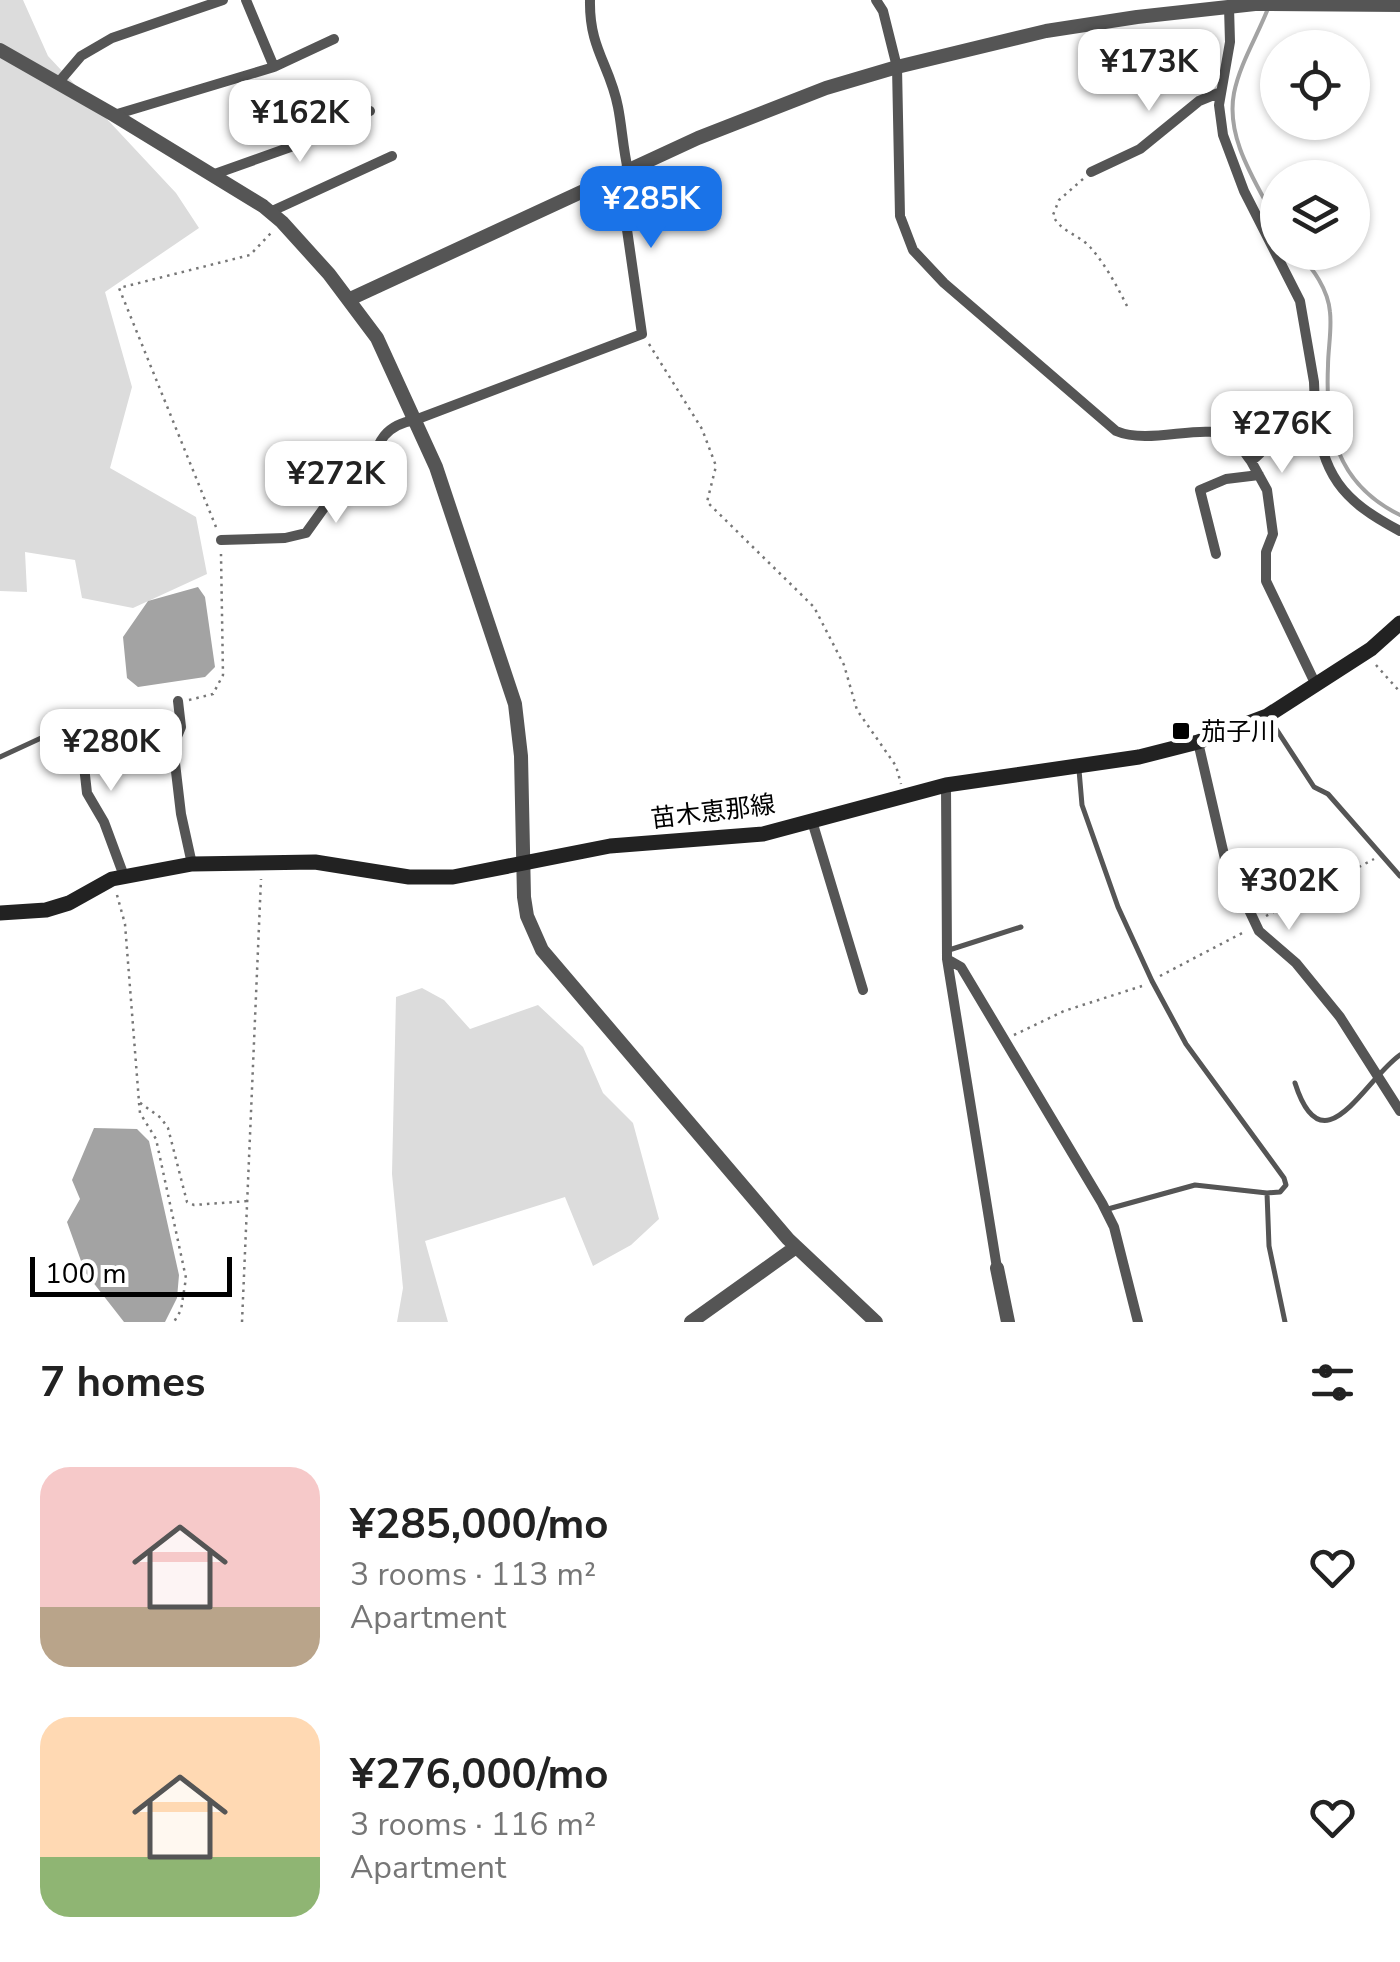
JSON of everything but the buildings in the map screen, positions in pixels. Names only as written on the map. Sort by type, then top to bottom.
[{"type":"main road","name":"苗木恵那線","points":[[0,913],[46,910],[118,877],[192,864],[314,862],[421,878],[453,877],[610,846],[763,834],[946,785],[1138,757],[1198,742],[1267,716],[1365,653],[1400,623]]},
{"type":"street","points":[[58,83],[81,56],[112,38],[223,0]]},
{"type":"street","points":[[246,0],[274,68]]},
{"type":"street","points":[[221,540],[286,538],[306,533],[334,494],[364,481],[382,436],[397,423],[415,420],[642,334],[618,107],[594,47],[590,0]]},
{"type":"street","points":[[876,0],[883,11],[897,67],[900,216],[913,250],[944,282],[1116,430],[1135,438],[1212,431],[1236,442],[1267,490],[1273,534],[1266,552],[1266,581],[1316,685]]},
{"type":"street","points":[[350,299],[766,110],[897,67],[1046,31],[1249,3],[1400,5]]},
{"type":"street","points":[[1229,6],[1230,42],[1220,119],[1228,156],[1304,313],[1320,446],[1332,476],[1363,511],[1400,530]]},
{"type":"street","points":[[114,114],[274,68],[334,39]]},
{"type":"street","points":[[0,50],[114,114],[270,212],[350,299],[378,338],[436,467],[511,686],[521,756],[522,864],[528,916],[549,959],[796,1247],[876,1322]]},
{"type":"street","points":[[1091,172],[1140,149],[1198,101],[1221,92]]},
{"type":"street","points":[[212,174],[300,144],[370,111]]},
{"type":"street","points":[[270,212],[392,156]]},
{"type":"street","points":[[1251,461],[1263,452],[1277,418],[1288,410],[1315,408]]},
{"type":"street","points":[[1216,554],[1200,490],[1226,479],[1259,475]]},
{"type":"street","points":[[178,701],[181,727],[173,746],[192,864]]},
{"type":"street","points":[[68,726],[84,766],[87,793],[104,822],[118,877]]},
{"type":"street","points":[[1198,742],[1226,859],[1255,924],[1296,963],[1340,1017],[1400,1111]]},
{"type":"street","points":[[946,785],[946,955],[1008,1322]]},
{"type":"street","points":[[812,821],[863,990]]},
{"type":"street","points":[[946,955],[961,967],[1105,1210],[1114,1228],[1138,1322]]},
{"type":"street","points":[[691,1322],[796,1247]]},
{"type":"lane","points":[[1267,716],[1314,787],[1328,794],[1400,876]]},
{"type":"lane","points":[[0,757],[68,726]]},
{"type":"lane","points":[[1078,766],[1082,804],[1118,907],[1152,981],[1186,1044],[1286,1185],[1280,1192],[1267,1193],[1195,1185],[1105,1210]]},
{"type":"lane","points":[[946,955],[1021,927]]},
{"type":"lane","points":[[1294,1084],[1306,1112],[1326,1122],[1353,1105],[1382,1068],[1400,1055]]},
{"type":"lane","points":[[1267,1193],[1269,1246],[1286,1322]]},
{"type":"path","points":[[1091,172],[1059,200],[1053,214],[1062,228],[1091,248],[1129,310]]},
{"type":"path","points":[[178,701],[213,694],[224,675],[221,540],[119,288],[250,254],[282,222]]},
{"type":"path","points":[[642,334],[702,429],[716,466],[708,502],[814,607],[844,665],[856,710],[896,766],[904,796]]},
{"type":"path","points":[[1365,653],[1400,692]]},
{"type":"path","points":[[1004,1040],[1064,1012],[1152,981],[1379,856]]},
{"type":"path","points":[[242,1322],[261,861]]},
{"type":"path","points":[[118,877],[138,1102],[140,1113],[156,1139],[186,1278],[181,1310],[174,1322]]},
{"type":"path","points":[[138,1102],[168,1128],[187,1202],[248,1202]]},
{"type":"shaded area","points":[[0,0],[23,0],[48,56],[176,193],[199,228],[105,292],[132,387],[110,468],[196,517],[207,574],[133,608],[82,598],[75,560],[25,552],[27,592],[0,591]]},
{"type":"shaded area","points":[[198,587],[205,597],[215,667],[205,677],[138,687],[127,678],[123,637],[148,601]]},
{"type":"shaded area","points":[[422,988],[444,1000],[470,1029],[538,1005],[583,1047],[603,1093],[633,1123],[659,1219],[631,1245],[593,1266],[565,1197],[425,1241],[448,1322],[397,1322],[403,1288],[392,1174],[396,997]]},
{"type":"shaded area","points":[[94,1128],[137,1129],[149,1141],[179,1275],[177,1298],[165,1322],[124,1322],[85,1272],[67,1222],[80,1199],[72,1180]]},
{"type":"waterway","points":[[1260,191],[1239,145],[1232,111],[1240,71],[1269,6]]},
{"type":"waterway","points":[[1312,270],[1329,304],[1329,412],[1339,453],[1362,488],[1400,515]]},
{"type":"place","name":"茄子川","points":[[1181,731]]}]
